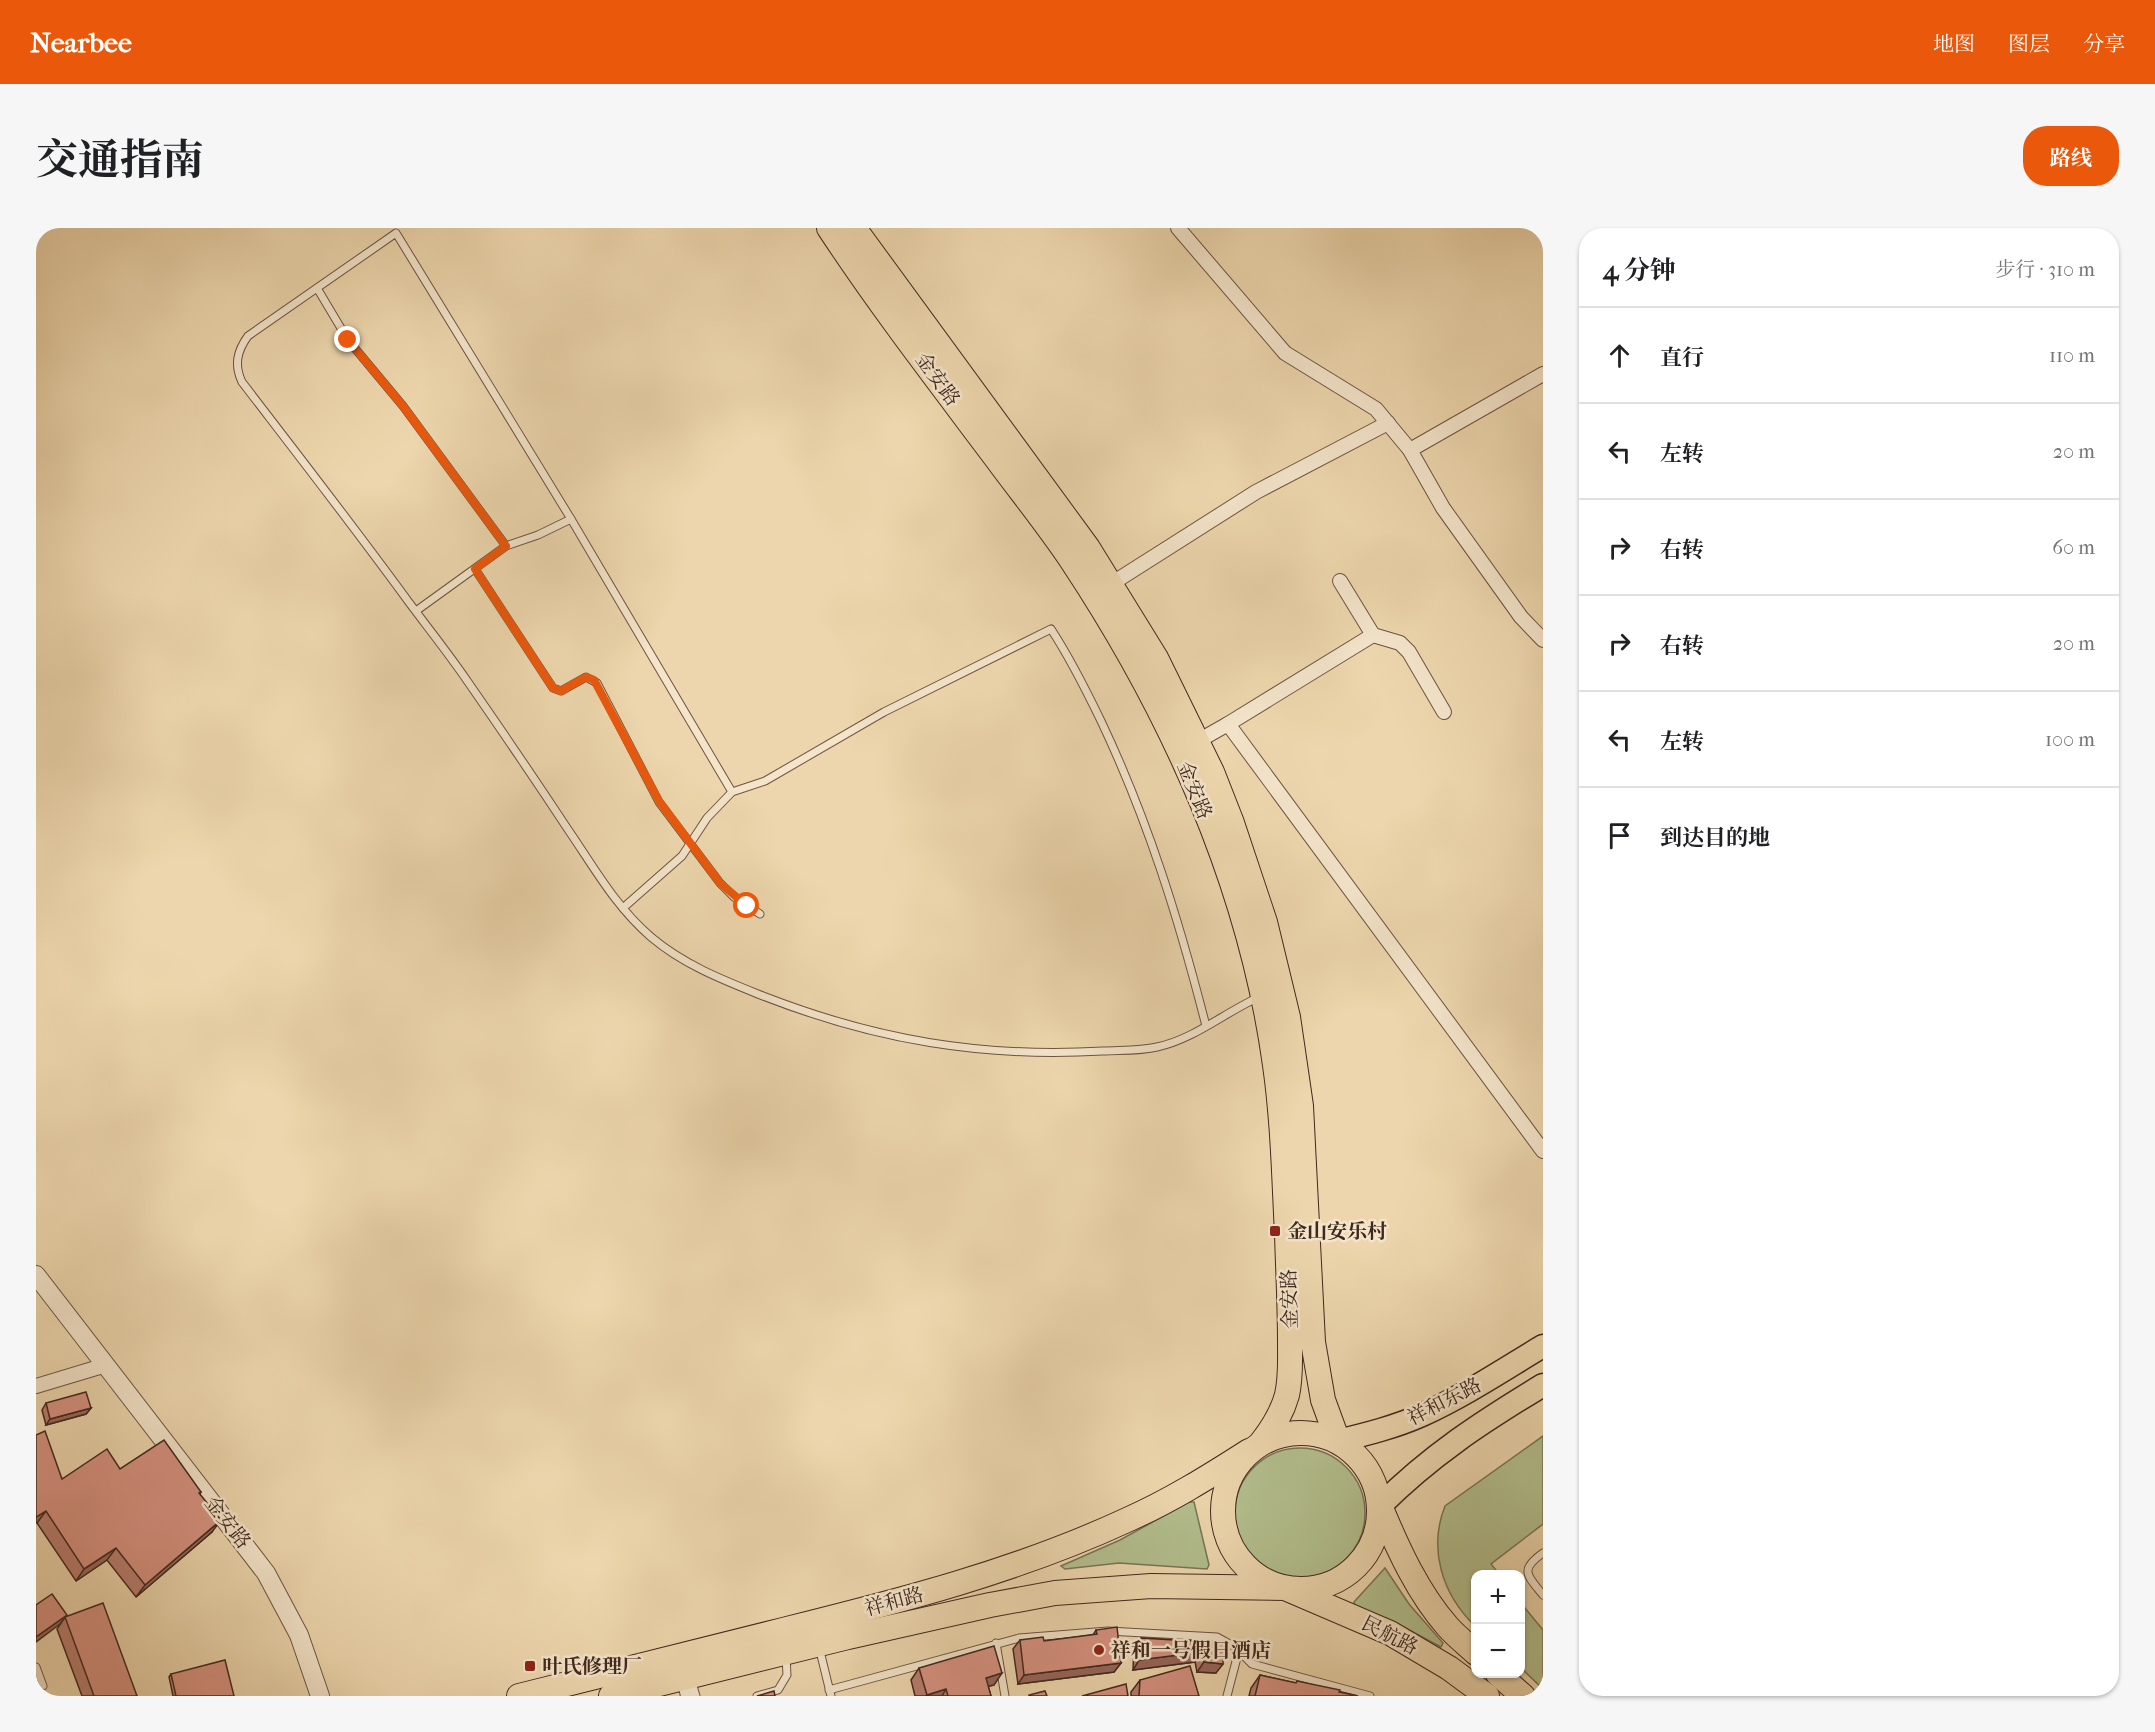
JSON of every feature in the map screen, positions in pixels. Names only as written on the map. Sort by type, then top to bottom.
[{"type":"highway","name":"金安路","points":[[829,228],[1071,560],[1137,668],[1175,742],[1212,831],[1245,928],[1262,996],[1275,1064],[1280,1108],[1290,1314],[1290,1378],[1283,1407],[1277,1420],[1255,1447]]},
{"type":"highway","name":"金安路","points":[[854,228],[1052,496],[1111,584],[1156,658],[1198,741],[1232,823],[1262,913],[1278,969],[1288,1017],[1301,1106],[1313,1342],[1323,1400],[1338,1441]]},
{"type":"highway","points":[[1289,1433],[1318,1434],[1338,1441],[1357,1455],[1373,1478],[1380,1506],[1379,1520],[1371,1547],[1353,1569],[1329,1584],[1314,1588],[1285,1588],[1272,1584],[1247,1568],[1237,1557],[1225,1531],[1222,1517],[1226,1488],[1235,1468],[1255,1447],[1289,1433]]},
{"type":"highway","name":"祥和路","points":[[519,1696],[843,1615],[970,1580],[1058,1549],[1129,1519],[1190,1487],[1255,1447]]},
{"type":"highway","name":"民航路","points":[[1380,1506],[1404,1560],[1419,1585],[1448,1627],[1471,1648]]},
{"type":"highway","name":"祥和路","points":[[611,1696],[689,1687],[818,1644],[990,1605],[1055,1593],[1150,1586],[1285,1588]]},
{"type":"highway","name":"民航路","points":[[1285,1588],[1390,1633],[1449,1668],[1487,1696]]},
{"type":"highway","points":[[1503,1678],[1523,1696]]},
{"type":"main road","name":"祥和东路","points":[[1338,1441],[1369,1434],[1423,1414],[1466,1392],[1543,1346]]},
{"type":"main road","name":"祥和东路","points":[[1380,1506],[1420,1467],[1451,1443],[1543,1385]]},
{"type":"street","points":[[1178,228],[1284,353],[1376,409],[1410,450],[1443,508],[1521,617],[1543,640]]},
{"type":"street","points":[[1410,450],[1543,374]]},
{"type":"street","points":[[1111,584],[1256,492],[1388,423]]},
{"type":"street","points":[[1340,581],[1373,635],[1400,643],[1409,652],[1444,712]]},
{"type":"street","points":[[1198,741],[1373,635]]},
{"type":"street","points":[[1228,724],[1543,1151]]},
{"type":"street","name":"金安路","points":[[36,1275],[266,1573],[299,1635],[320,1696]]},
{"type":"street","points":[[36,1386],[106,1365]]},
{"type":"lane","points":[[732,792],[571,519],[396,233],[248,336],[239,353],[237,368],[242,382],[350,521],[465,678],[601,881],[623,909],[651,937],[694,967],[736,986],[865,1030],[900,1038],[978,1049],[1066,1053],[1156,1048],[1177,1041],[1237,1007],[1262,996]]},
{"type":"lane","points":[[317,288],[348,340],[403,406],[506,546]]},
{"type":"lane","points":[[416,611],[506,546],[538,535],[571,519]]},
{"type":"lane","points":[[475,569],[553,688],[561,691],[586,677],[597,683],[659,801],[720,883],[734,897],[760,914]]},
{"type":"lane","points":[[623,909],[682,856],[707,818],[732,792],[765,781],[884,712],[1051,629],[1062,645],[1104,727],[1148,830],[1173,904],[1206,1026]]},
{"type":"lane","points":[[1543,1553],[1530,1563],[1527,1569],[1528,1575],[1543,1595]]},
{"type":"lane","points":[[818,1644],[830,1693],[996,1643],[1019,1638],[1108,1631],[1217,1637],[1239,1650],[1252,1664],[1370,1696]]},
{"type":"lane","points":[[996,1643],[1005,1696]]},
{"type":"lane","points":[[1227,1696],[1239,1650]]},
{"type":"lane","points":[[757,1696],[778,1690],[787,1675],[786,1653]]},
{"type":"lane","points":[[36,1667],[43,1686]]},
{"type":"green space","points":[[1543,1436],[1543,1524],[1491,1564],[1496,1570],[1471,1570],[1471,1621],[1454,1600],[1441,1570],[1438,1538],[1445,1506]]},
{"type":"green space","points":[[1300,1448],[1325,1452],[1346,1467],[1361,1488],[1365,1513],[1361,1538],[1346,1559],[1325,1574],[1300,1578],[1275,1574],[1254,1559],[1239,1538],[1235,1513],[1239,1488],[1254,1467],[1275,1452]]},
{"type":"green space","points":[[1189,1502],[1194,1502],[1209,1565],[1207,1569],[1119,1563],[1065,1569],[1061,1566],[1120,1540]]},
{"type":"green space","points":[[1385,1568],[1409,1604],[1443,1643],[1441,1647],[1394,1622],[1355,1606],[1354,1602]]},
{"type":"green space","points":[[1525,1608],[1543,1630],[1543,1689],[1525,1672]]},
{"type":"building","points":[[86,1392],[91,1408],[50,1419],[46,1403]]},
{"type":"building","points":[[45,1431],[62,1479],[107,1449],[120,1469],[164,1440],[201,1492],[199,1493],[221,1520],[145,1585],[116,1548],[84,1569],[46,1511],[36,1517],[36,1435]]},
{"type":"building","points":[[52,1594],[67,1615],[36,1637],[36,1605]]},
{"type":"building","points":[[103,1603],[137,1696],[94,1696],[65,1617]]},
{"type":"building","points":[[1117,1627],[1121,1663],[1024,1675],[1020,1640],[1043,1637],[1044,1641],[1097,1634],[1096,1630]]},
{"type":"building","points":[[1141,1638],[1224,1643],[1223,1664],[1204,1662],[1202,1652],[1139,1660]]},
{"type":"building","points":[[994,1646],[1002,1673],[986,1678],[991,1696],[948,1696],[946,1689],[927,1695],[919,1668]]},
{"type":"building","points":[[225,1660],[234,1696],[176,1696],[171,1674]]},
{"type":"building","points":[[1190,1666],[1199,1696],[1139,1696],[1140,1680]]},
{"type":"building","points":[[1260,1675],[1340,1690],[1339,1692],[1358,1696],[1255,1696]]},
{"type":"building","points":[[1126,1684],[1128,1696],[1082,1696]]},
{"type":"building","points":[[774,1691],[775,1696],[757,1696]]},
{"type":"building","points":[[1045,1691],[1047,1696],[1029,1696],[1029,1695]]},
{"type":"place","name":"金山安乐村","points":[[1275,1231]]},
{"type":"place","name":"祥和一号假日酒店","points":[[1099,1650]]},
{"type":"place","name":"叶氏修理厂","points":[[530,1666]]},
{"type":"route","points":[[348,340],[446,462],[506,546],[475,569],[553,688],[561,691],[586,677],[597,683],[659,801],[720,883],[747,906]]}]
